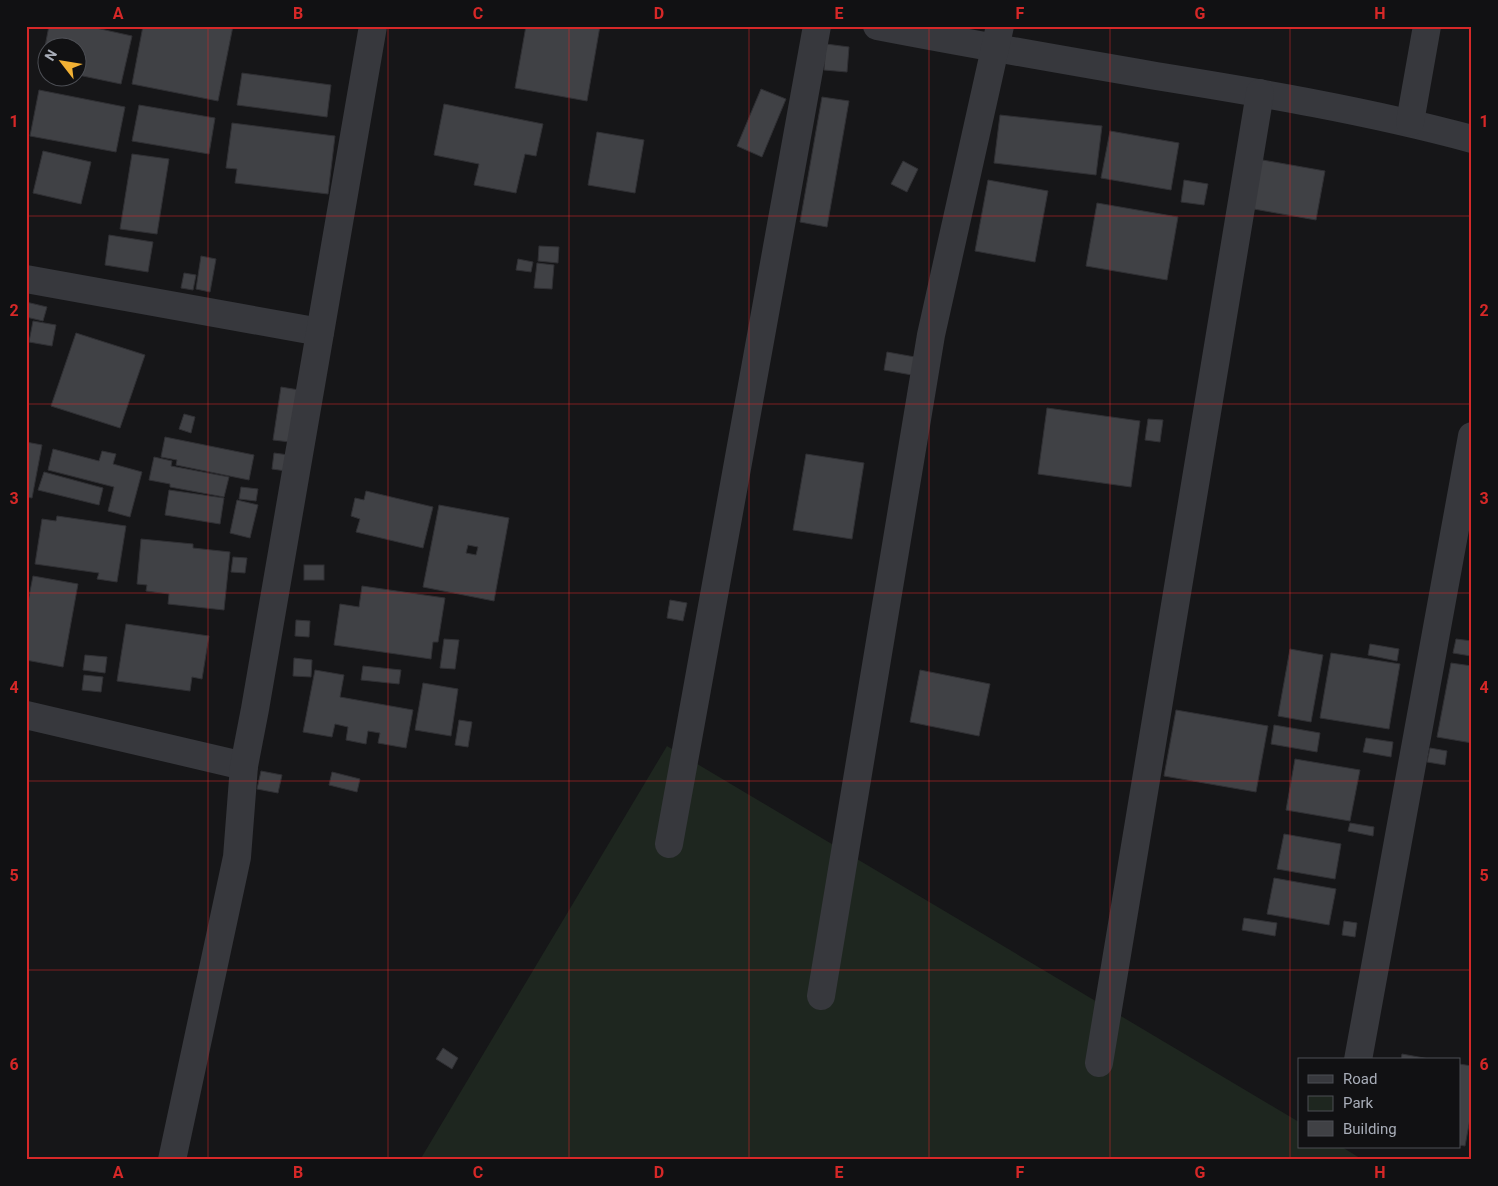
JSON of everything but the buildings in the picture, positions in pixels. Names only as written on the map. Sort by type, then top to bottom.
[{"type":"street","points":[[172,1160],[237,857],[244,766],[373,26]]},
{"type":"street","points":[[669,844],[817,26]]},
{"type":"street","points":[[877,26],[998,37],[1260,93],[1410,122],[1472,139]]},
{"type":"street","points":[[1410,122],[1427,26]]},
{"type":"street","points":[[821,996],[931,335],[998,37]]},
{"type":"street","points":[[1099,1063],[1260,93]]},
{"type":"street","points":[[26,279],[320,332]]},
{"type":"street","points":[[1358,1058],[1472,436]]},
{"type":"street","points":[[26,715],[244,766]]},
{"type":"green space","points":[[667,746],[1298,1121],[1298,1148],[1344,1148],[1363,1160],[420,1160]]}]
